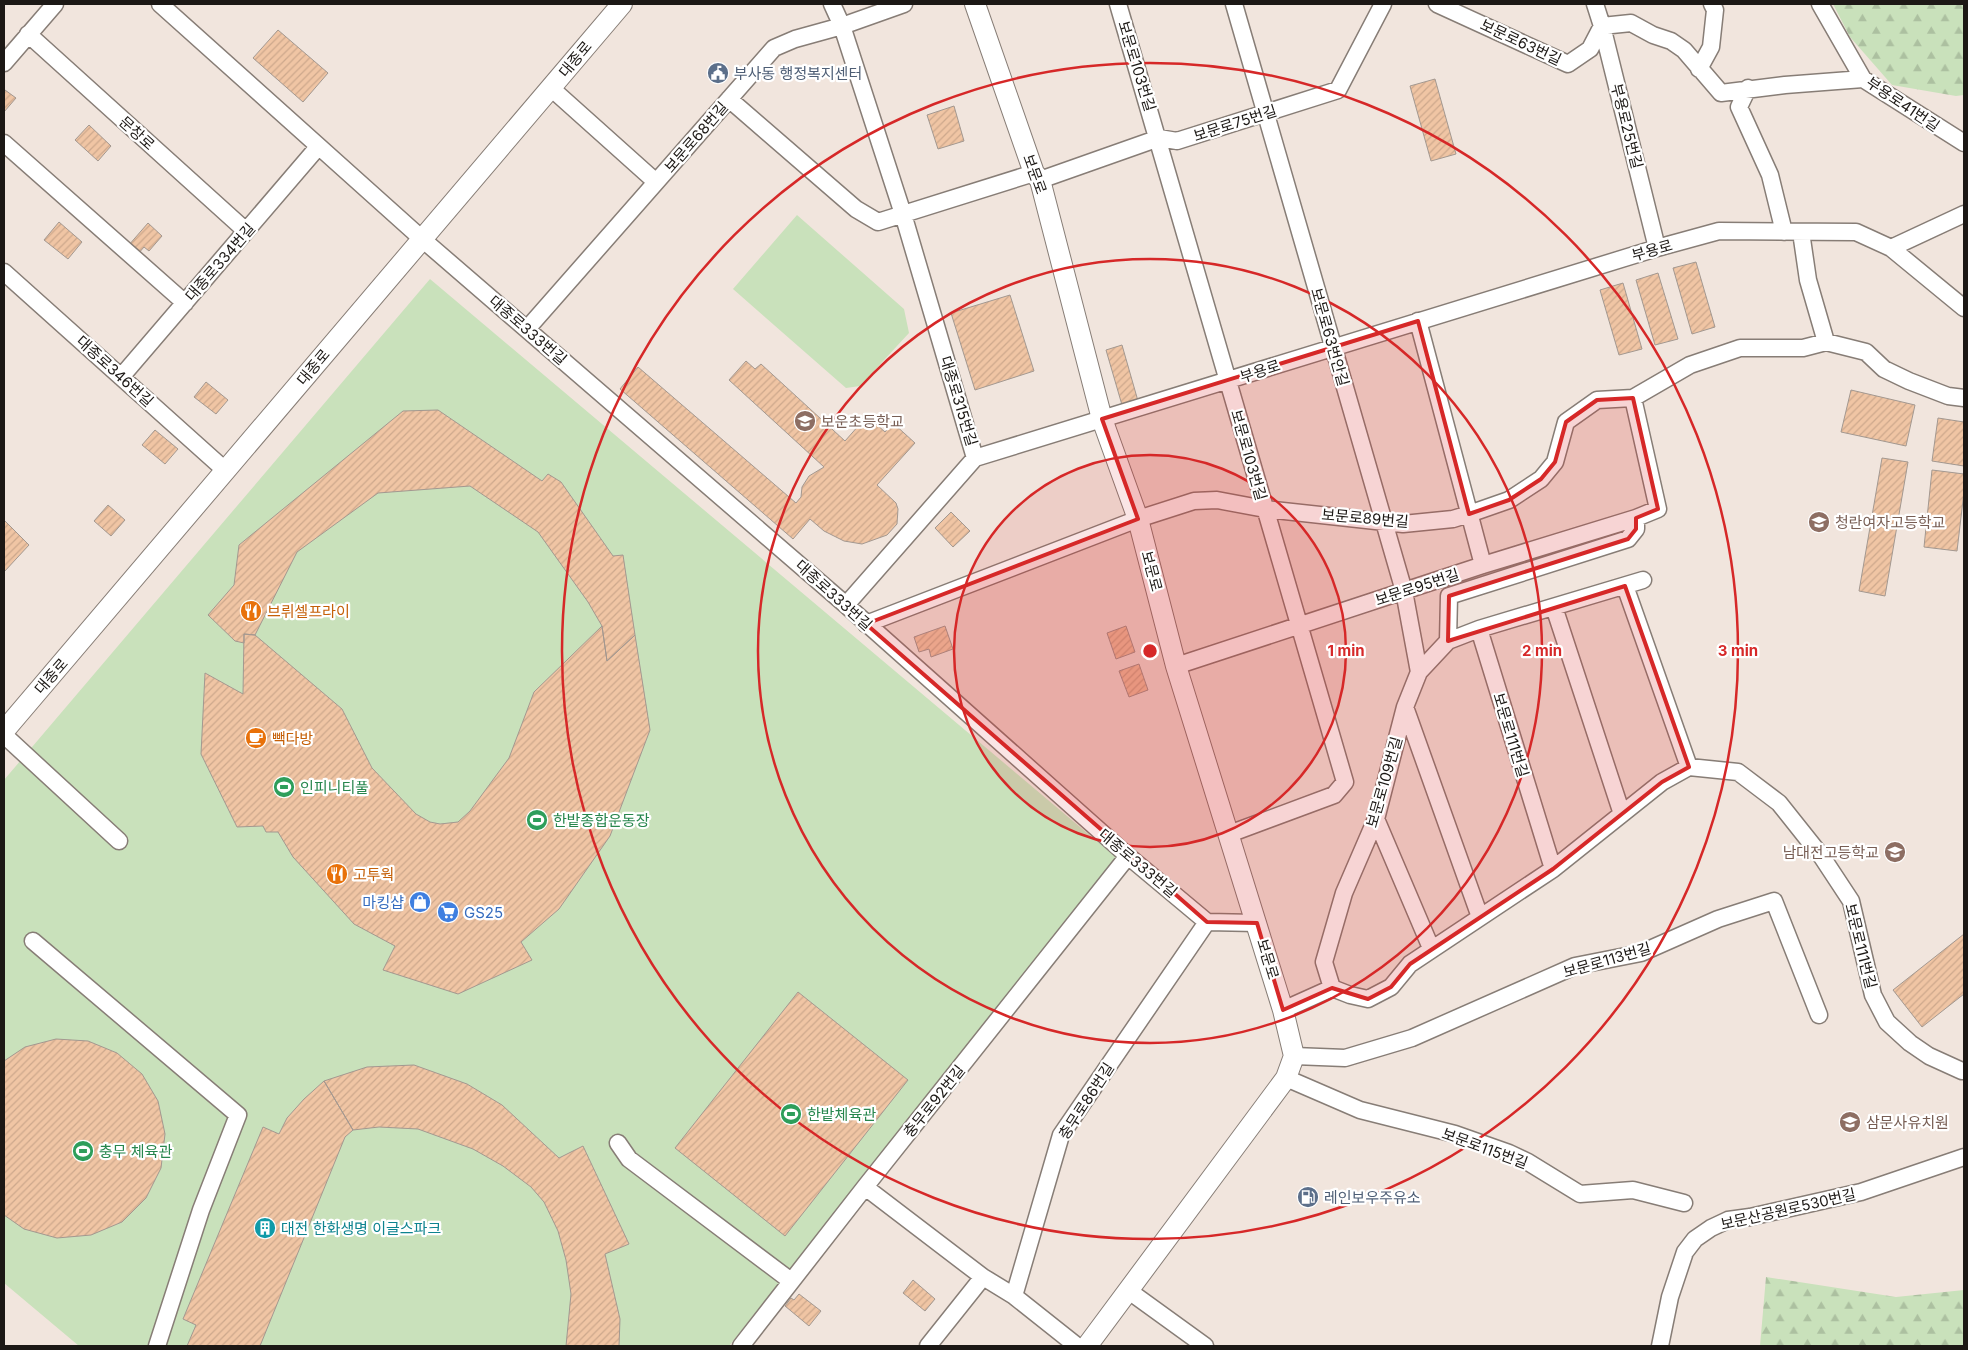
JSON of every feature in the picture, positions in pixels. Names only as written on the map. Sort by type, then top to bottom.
[{"type":"main road","name":"대종로","points":[[4,733],[622,4]]},
{"type":"main road","name":"보문로","points":[[975,4],[1037,176],[1102,419],[1138,520],[1176,666],[1257,923],[1283,1010],[1294,1056]]},
{"type":"main road","points":[[1087,1346],[1286,1078],[1294,1056]]},
{"type":"street","points":[[4,63],[55,4]]},
{"type":"street","points":[[160,4],[422,238]]},
{"type":"street","name":"대종로315번길","points":[[832,4],[842,26],[903,214],[976,458],[846,606]]},
{"type":"street","name":"보문로68번길","points":[[527,329],[774,48],[795,38],[842,26],[904,4]]},
{"type":"street","name":"보문로103번길","points":[[1118,4],[1159,138],[1345,782],[1334,795],[1229,834]]},
{"type":"street","name":"보문로63번안길","points":[[1234,4],[1404,591],[1419,672]]},
{"type":"street","name":"보문로75번길","points":[[903,214],[1037,176],[1159,138],[1177,141],[1338,90],[1383,4]]},
{"type":"street","name":"보문로63번길","points":[[1437,4],[1568,64],[1590,49],[1602,26]]},
{"type":"street","name":"부용로25번길","points":[[1595,4],[1657,248]]},
{"type":"street","points":[[1699,69],[1711,47],[1715,10],[1712,4]]},
{"type":"street","name":"부용로41번길","points":[[1820,4],[1864,79],[1964,143]]},
{"type":"street","points":[[1602,26],[1631,23],[1653,35],[1671,41],[1684,50],[1721,93],[1748,88],[1864,79]]},
{"type":"street","name":"문창로","points":[[28,34],[246,231]]},
{"type":"street","points":[[550,88],[656,182]]},
{"type":"street","points":[[1748,88],[1739,108],[1770,175],[1784,232]]},
{"type":"street","points":[[729,99],[856,209],[878,222],[903,214]]},
{"type":"street","points":[[4,143],[185,303]]},
{"type":"street","name":"대종로334번길","points":[[121,377],[318,146]]},
{"type":"street","points":[[1891,248],[1964,214]]},
{"type":"street","name":"부용로","points":[[976,458],[1418,321],[1719,231],[1856,232],[1891,248],[1964,308]]},
{"type":"street","points":[[1801,232],[1808,280],[1826,342]]},
{"type":"street","name":"대종로333번길","points":[[422,238],[846,606],[1128,856],[1207,922]]},
{"type":"street","name":"대종로346번길","points":[[4,272],[226,471]]},
{"type":"street","points":[[1418,321],[1483,565]]},
{"type":"street","name":"보문로89번길","points":[[1138,520],[1194,500],[1217,500],[1265,509],[1384,522],[1412,523],[1453,519],[1509,500],[1541,480],[1555,462],[1566,422],[1597,400],[1633,398],[1690,364],[1740,348],[1803,348],[1826,342],[1866,352],[1884,369],[1909,381],[1948,396],[1964,398]]},
{"type":"street","name":"보문로95번길","points":[[1176,666],[1483,565],[1636,518],[1658,509],[1633,398]]},
{"type":"street","points":[[1448,641],[1449,596],[1628,539],[1636,529],[1636,518]]},
{"type":"street","points":[[866,624],[1138,520]]},
{"type":"street","name":"보문로109번길","points":[[1332,988],[1324,962],[1344,892],[1376,819],[1405,707],[1419,672],[1448,641],[1478,629],[1643,580]]},
{"type":"street","points":[[1283,1010],[1332,988],[1368,999],[1391,987],[1410,964],[1431,948],[1553,869],[1662,782],[1689,767],[1625,586]]},
{"type":"street","points":[[1554,607],[1622,814]]},
{"type":"street","name":"보문로111번길","points":[[1478,629],[1553,869]]},
{"type":"street","points":[[1405,707],[1480,917]]},
{"type":"street","points":[[4,733],[119,841]]},
{"type":"street","name":"보문로111번길","points":[[1689,767],[1738,772],[1779,803],[1822,857],[1851,901],[1873,995],[1887,1022],[1910,1043],[1929,1056],[1962,1071]]},
{"type":"street","points":[[1376,819],[1431,948]]},
{"type":"street","name":"충무로92번길","points":[[741,1346],[1128,856]]},
{"type":"street","name":"보문로113번길","points":[[1294,1056],[1345,1058],[1412,1038],[1575,966],[1641,952],[1718,919],[1774,901],[1819,1016]]},
{"type":"street","points":[[1207,922],[1257,923]]},
{"type":"street","name":"충무로86번길","points":[[1014,1296],[1062,1135],[1207,922]]},
{"type":"street","points":[[33,941],[238,1115],[201,1210],[157,1346]]},
{"type":"street","name":"보문로115번길","points":[[1286,1078],[1360,1110],[1455,1134],[1509,1153],[1528,1162],[1580,1194],[1633,1190],[1684,1203]]},
{"type":"street","points":[[618,1143],[629,1159],[791,1281]]},
{"type":"street","name":"보문산공원로530번길","points":[[1660,1346],[1670,1297],[1685,1252],[1695,1239],[1711,1228],[1728,1220],[1750,1217],[1861,1192],[1964,1157]]},
{"type":"street","points":[[865,1187],[983,1277],[1014,1296],[1077,1346]]},
{"type":"street","points":[[928,1346],[983,1277]]},
{"type":"street","points":[[1129,1291],[1206,1346]]},
{"type":"highlighted area","points":[[1418,321],[1469,514],[1509,500],[1541,479],[1555,462],[1566,422],[1597,400],[1633,398],[1658,509],[1636,518],[1636,529],[1628,539],[1449,596],[1448,641],[1625,586],[1689,767],[1662,782],[1553,869],[1410,964],[1391,987],[1368,999],[1332,988],[1283,1010],[1257,923],[1207,922],[866,624],[1138,519],[1102,419]]},
{"type":"green space","points":[[1833,4],[1964,4],[1964,95],[1956,96],[1892,85],[1850,37]]},
{"type":"green space","points":[[797,215],[904,309],[909,333],[860,386],[846,388],[733,289]]},
{"type":"green space","name":"한밭종합운동장","points":[[430,279],[1118,859],[729,1346],[79,1346],[4,1283],[4,780]]},
{"type":"green space","points":[[1766,1277],[1896,1297],[1964,1290],[1964,1346],[1760,1346]]},
{"type":"building","points":[[278,30],[328,73],[303,102],[253,58]]},
{"type":"building","points":[[1435,79],[1456,154],[1431,161],[1410,86]]},
{"type":"building","points":[[5,90],[16,98],[4,112],[4,92]]},
{"type":"building","points":[[954,106],[964,141],[938,149],[927,115]]},
{"type":"building","points":[[89,125],[111,146],[98,161],[75,140]]},
{"type":"building","points":[[59,222],[82,242],[68,259],[44,240]]},
{"type":"building","points":[[148,223],[162,236],[149,251],[144,247],[138,254],[128,246]]},
{"type":"building","points":[[1696,262],[1715,327],[1692,334],[1673,268]]},
{"type":"building","points":[[1658,273],[1678,339],[1655,345],[1636,280]]},
{"type":"building","points":[[1623,283],[1642,349],[1619,355],[1600,290]]},
{"type":"building","points":[[1010,295],[1034,371],[975,390],[951,313]]},
{"type":"building","points":[[1122,345],[1138,401],[1122,405],[1106,350]]},
{"type":"building","points":[[746,361],[755,369],[761,364],[845,441],[867,416],[885,432],[893,423],[915,443],[877,485],[896,503],[898,509],[897,524],[887,535],[862,544],[844,541],[824,531],[810,519],[793,539],[620,389],[638,367],[796,503],[801,497],[802,487],[809,476],[824,467],[729,380]]},
{"type":"building","points":[[206,382],[228,400],[216,414],[194,397]]},
{"type":"building","points":[[1851,390],[1915,405],[1906,446],[1841,432]]},
{"type":"building","points":[[438,410],[542,481],[548,474],[561,482],[613,556],[623,555],[635,635],[607,661],[602,626],[588,602],[538,532],[470,486],[378,493],[297,552],[255,635],[244,634],[244,643],[235,641],[208,615],[234,585],[239,545],[403,411]]},
{"type":"building","points":[[1938,418],[1964,422],[1964,466],[1932,461]]},
{"type":"building","points":[[155,430],[178,449],[165,464],[142,445]]},
{"type":"building","points":[[1882,458],[1908,462],[1885,596],[1859,591]]},
{"type":"building","points":[[1932,470],[1964,474],[1964,492],[1957,551],[1924,547]]},
{"type":"building","points":[[108,505],[125,520],[111,536],[94,521]]},
{"type":"building","points":[[951,512],[970,531],[953,547],[935,528]]},
{"type":"building","points":[[4,520],[29,545],[4,572]]},
{"type":"building","points":[[602,626],[607,661],[635,635],[650,730],[610,836],[559,909],[521,942],[532,960],[458,994],[383,970],[395,946],[354,924],[293,857],[278,832],[266,832],[263,826],[237,827],[201,754],[205,673],[243,694],[244,634],[255,635],[342,709],[372,768],[416,814],[430,822],[440,824],[458,822],[470,811],[509,758],[534,692]]},
{"type":"building","points":[[945,626],[953,649],[931,657],[929,649],[919,652],[914,637]]},
{"type":"building","points":[[1126,626],[1135,652],[1116,659],[1107,633]]},
{"type":"building","points":[[1139,664],[1148,690],[1129,697],[1119,671]]},
{"type":"building","points":[[1964,934],[1964,994],[1922,1027],[1893,990]]},
{"type":"building","name":"한밭체육관","points":[[798,992],[908,1080],[785,1236],[675,1148]]},
{"type":"building","name":"충무 체육관","points":[[56,1039],[88,1041],[117,1053],[142,1074],[158,1101],[165,1134],[161,1168],[146,1198],[122,1222],[91,1235],[57,1238],[24,1229],[4,1215],[4,1061],[25,1047]]},
{"type":"building","points":[[414,1065],[467,1084],[502,1105],[559,1158],[583,1146],[629,1244],[605,1254],[620,1319],[619,1346],[566,1346],[571,1294],[566,1260],[558,1231],[544,1202],[531,1187],[503,1166],[473,1149],[418,1129],[379,1127],[353,1130],[324,1081],[367,1067]]},
{"type":"building","name":"대전 한화생명 이글스파크","points":[[324,1081],[353,1130],[345,1137],[260,1346],[187,1346],[196,1325],[183,1319],[263,1127],[279,1134],[287,1118]]},
{"type":"building","points":[[913,1280],[935,1299],[925,1311],[903,1293]]},
{"type":"building","points":[[799,1294],[821,1311],[809,1326],[785,1306],[791,1298],[794,1300]]},
{"type":"place","name":"부사동 행정복지센터","points":[[718,73]]},
{"type":"place","name":"보운초등학교","points":[[805,421]]},
{"type":"place","name":"청란여자고등학교","points":[[1819,522]]},
{"type":"place","name":"브뤼셀프라이","points":[[251,611]]},
{"type":"place","name":"빽다방","points":[[256,738]]},
{"type":"place","name":"인피니티풀","points":[[284,787]]},
{"type":"place","name":"한밭종합운동장","points":[[537,820]]},
{"type":"place","name":"남대전고등학교","points":[[1895,852]]},
{"type":"place","name":"고투웍","points":[[337,874]]},
{"type":"place","name":"마킹샵","points":[[420,902]]},
{"type":"place","name":"GS25","points":[[448,912]]},
{"type":"place","name":"한밭체육관","points":[[791,1114]]},
{"type":"place","name":"삼문사유치원","points":[[1850,1122]]},
{"type":"place","name":"충무 체육관","points":[[83,1151]]},
{"type":"place","name":"레인보우주유소","points":[[1308,1197]]},
{"type":"place","name":"대전 한화생명 이글스파크","points":[[265,1228]]}]
